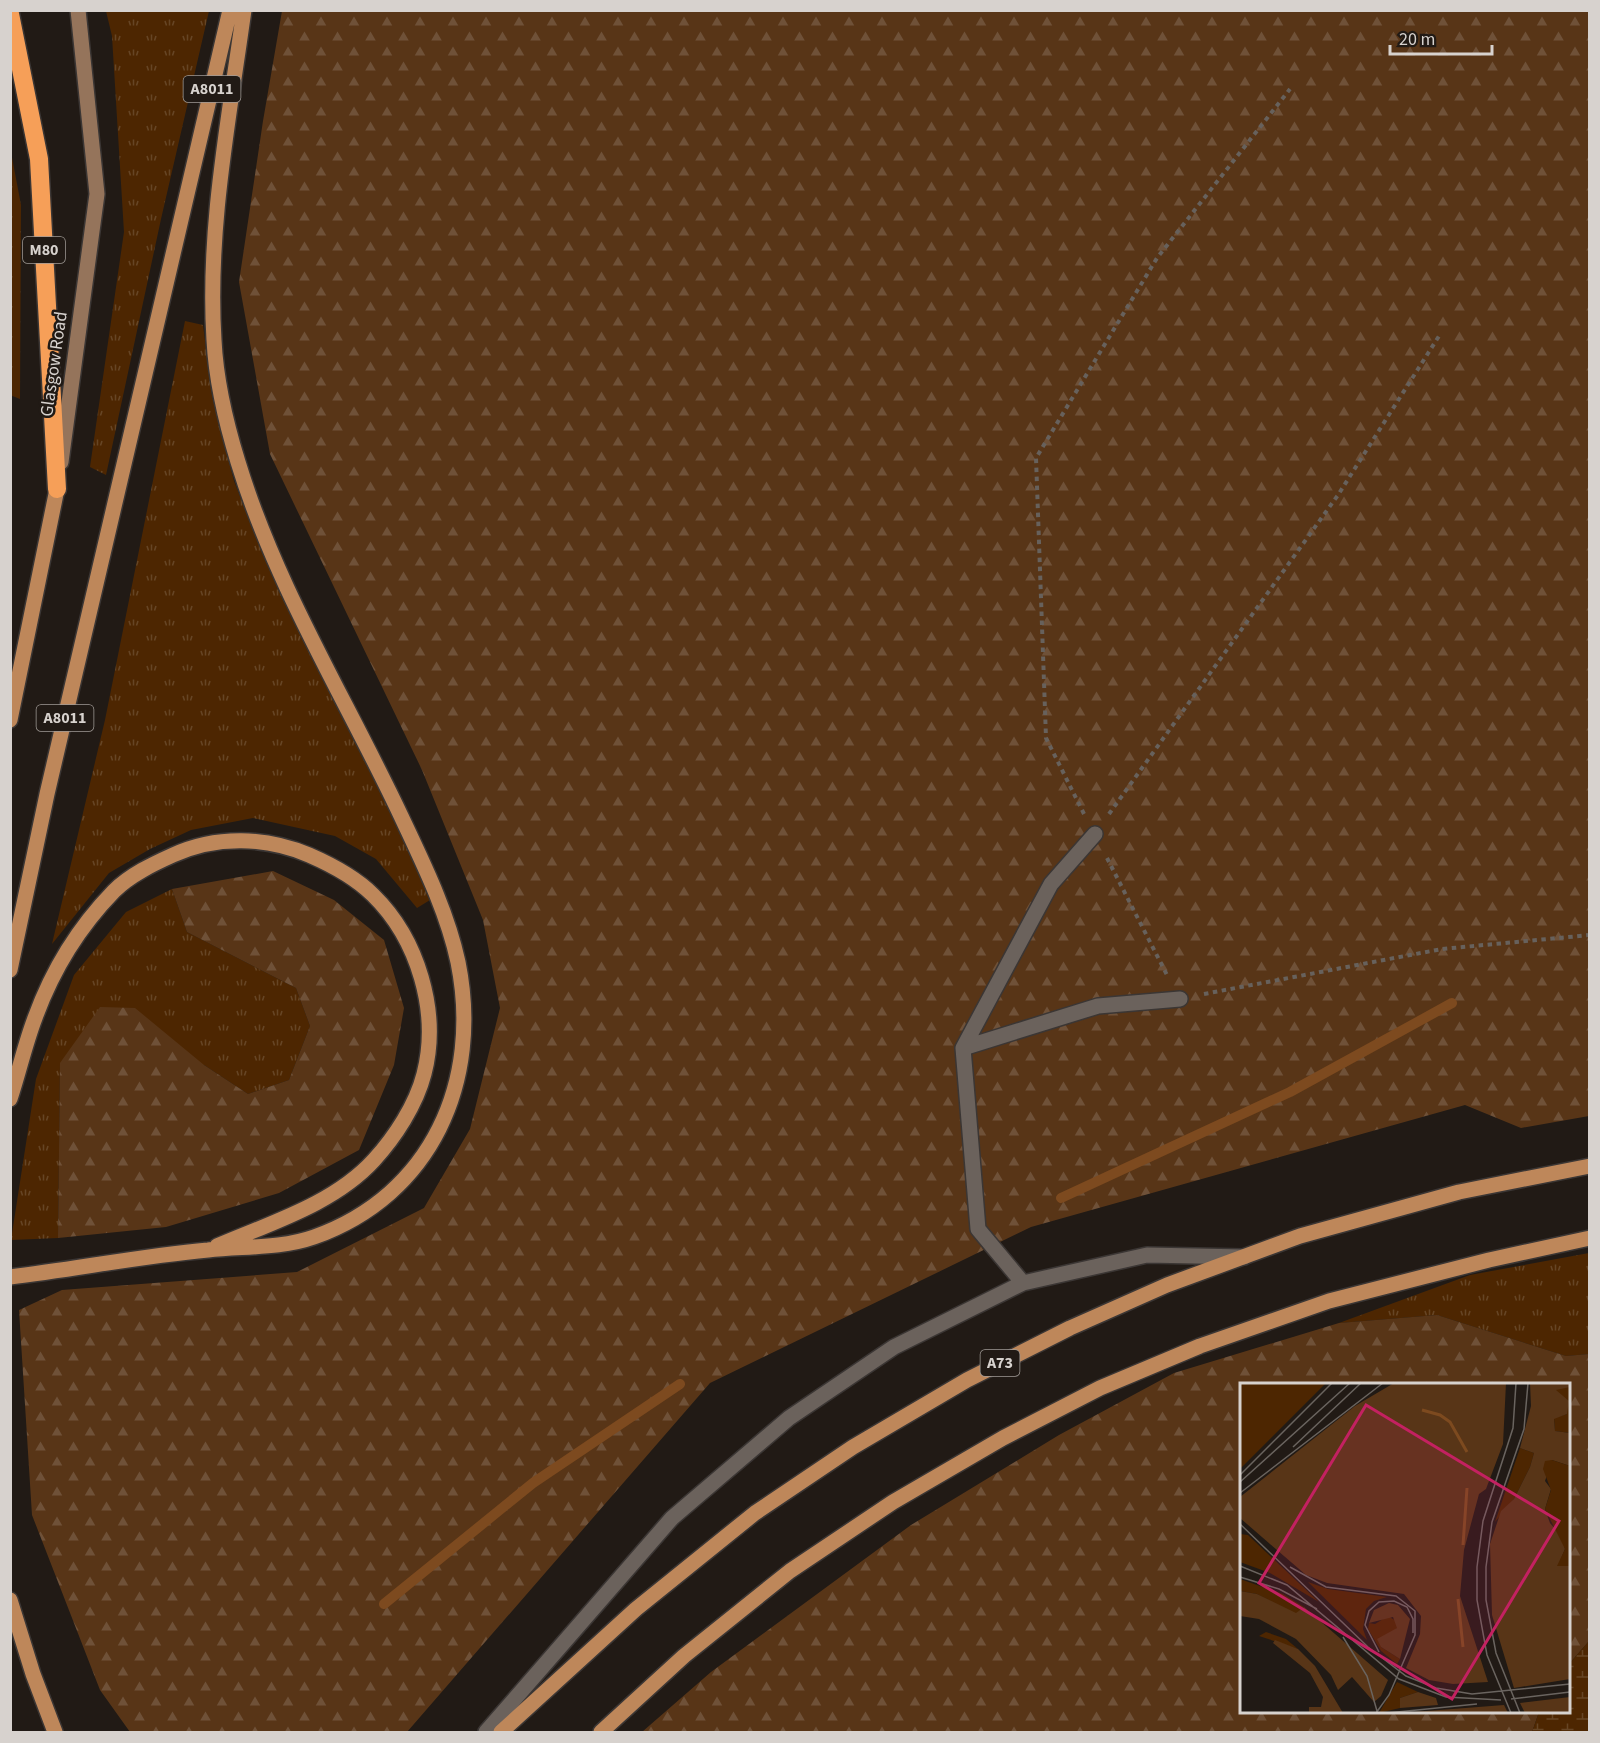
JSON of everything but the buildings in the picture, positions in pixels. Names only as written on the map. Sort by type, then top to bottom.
[{"type":"highway","name":"M80","points":[[10,14],[39,159],[57,489]]},
{"type":"main road","name":"Glasgow Road","points":[[12,712],[57,489],[97,194],[78,10]]},
{"type":"main road","name":"A8011","points":[[10,970],[47,794],[230,10]]},
{"type":"main road","points":[[10,1277],[208,1250],[272,1246],[312,1238],[341,1226],[392,1194],[410,1174],[429,1148],[448,1109],[460,1066],[464,1031],[458,962],[429,875],[386,783],[279,574],[244,481],[224,409],[214,344],[212,285],[215,232],[244,10]]},
{"type":"main road","points":[[10,1099],[34,1019],[61,961],[96,910],[116,889],[139,872],[183,850],[204,844],[246,841],[270,842],[295,849],[350,876],[387,910],[410,946],[418,968],[429,1023],[428,1050],[423,1076],[397,1132],[373,1161],[351,1180],[293,1213],[208,1250]]},
{"type":"main road","name":"A73","points":[[501,1732],[636,1609],[755,1513],[853,1447],[967,1380],[1070,1328],[1167,1285],[1249,1257],[1300,1236],[1459,1192],[1590,1166]]},
{"type":"main road","points":[[601,1732],[684,1656],[790,1571],[893,1502],[1003,1438],[1100,1388],[1200,1346],[1329,1301],[1489,1260],[1590,1239]]},
{"type":"main road","points":[[10,1600],[33,1674],[55,1732]]},
{"type":"lane","points":[[1023,1283],[978,1229],[963,1048],[1051,884],[1095,834]]},
{"type":"lane","points":[[963,1048],[1098,1006],[1180,999]]},
{"type":"lane","points":[[486,1732],[672,1518],[789,1418],[894,1347],[1023,1283],[1147,1255],[1249,1257]]},
{"type":"path","points":[[1290,88],[1157,258],[1036,458],[1046,738],[1180,999],[1442,949],[1590,934]]},
{"type":"path","points":[[1095,834],[1338,495],[1438,336]]},
{"type":"green space","points":[[106,11],[209,11],[106,475],[90,467],[124,232],[112,36]]},
{"type":"green space","points":[[282,11],[1589,11],[1589,1116],[1521,1128],[1465,1105],[1031,1227],[710,1383],[407,1732],[130,1732],[100,1690],[32,1515],[19,1310],[62,1290],[297,1272],[424,1208],[470,1129],[500,1008],[483,920],[422,770],[270,454],[239,282]]},
{"type":"green space","points":[[10,147],[21,205],[20,399],[10,395]]},
{"type":"green space","points":[[185,321],[203,325],[212,396],[234,481],[266,562],[370,763],[430,900],[417,908],[376,859],[335,836],[253,818],[191,830],[150,849],[109,873],[52,944],[105,720]]},
{"type":"green space","points":[[273,871],[334,900],[384,940],[404,1008],[394,1065],[359,1150],[279,1193],[166,1227],[58,1238],[60,1063],[100,1007],[135,1008],[204,1065],[248,1094],[289,1080],[310,1026],[296,988],[187,932],[172,889]]},
{"type":"green space","points":[[172,889],[187,932],[296,988],[310,1026],[289,1080],[248,1094],[204,1065],[60,1063],[58,1238],[11,1240],[36,1079],[74,975],[126,912]]},
{"type":"green space","points":[[1589,1253],[1589,1354],[1566,1356],[1437,1315],[1339,1323],[1470,1275]]},
{"type":"green space","points":[[1437,1315],[1566,1356],[1589,1354],[1589,1641],[1570,1663],[1570,1383],[1240,1383],[1240,1713],[1539,1713],[1532,1732],[642,1732],[711,1672],[911,1525],[1059,1435],[1174,1373],[1339,1323]]},
{"type":"green space","points":[[1589,1641],[1589,1732],[1532,1732],[1539,1713],[1570,1713],[1570,1663]]},
{"type":"waterway","points":[[1061,1198],[1290,1092],[1452,1003]]},
{"type":"waterway","points":[[384,1604],[533,1483],[680,1384]]}]
